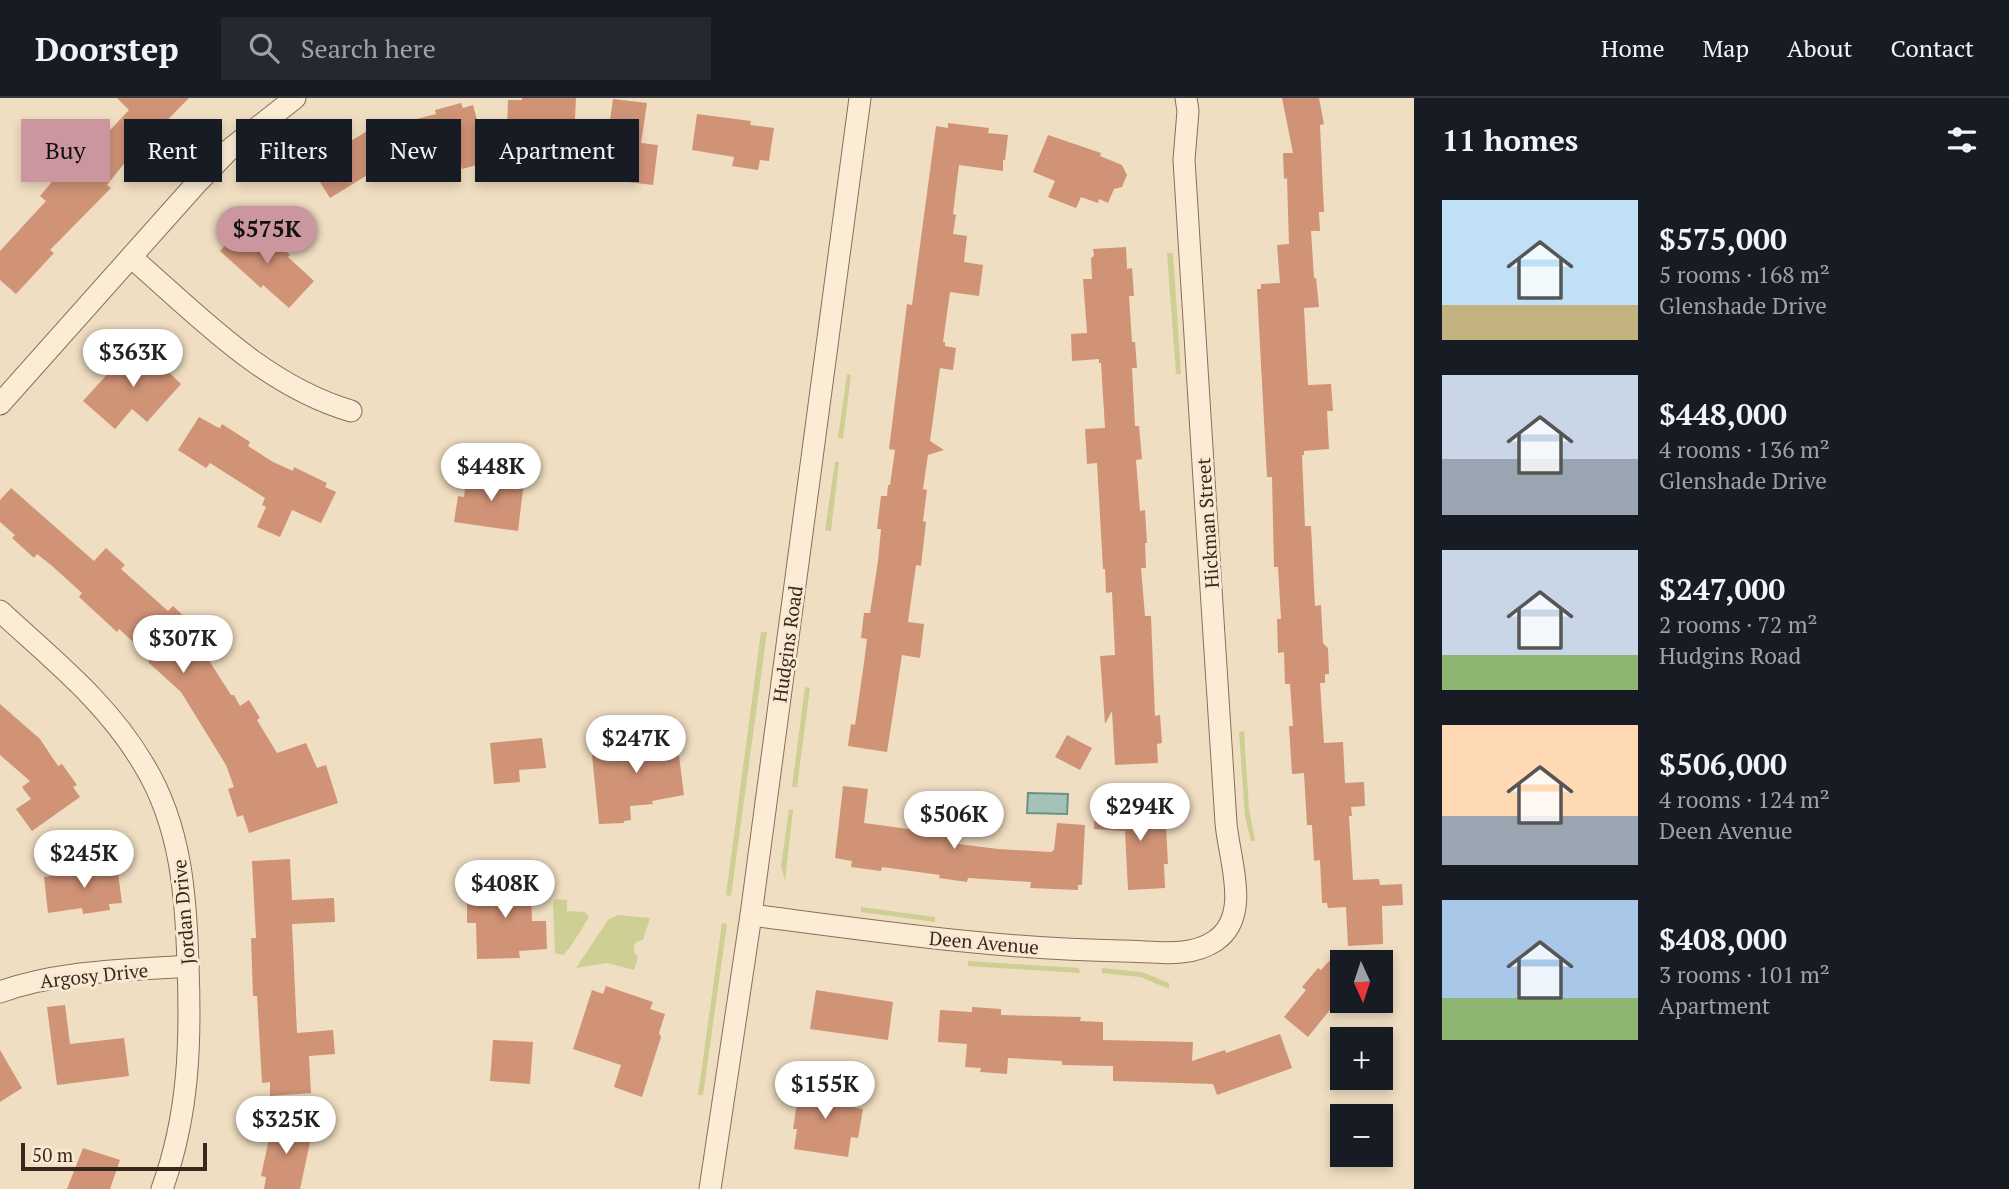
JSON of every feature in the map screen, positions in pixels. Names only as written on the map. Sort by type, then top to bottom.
[{"type":"street","points":[[0,404],[229,150],[295,98]]},
{"type":"street","name":"Hudgins Road","points":[[709,1189],[751,915],[860,98]]},
{"type":"street","name":"Hickman Street","points":[[1186,98],[1188,111],[1184,160],[1204,489],[1226,826],[1237,902],[1233,922],[1215,941]]},
{"type":"street","points":[[131,257],[251,360],[320,402],[351,411]]},
{"type":"street","name":"Jordan Drive","points":[[0,611],[103,706],[146,768],[160,796],[178,852],[185,891],[191,1009],[188,1070],[175,1152],[162,1189]]},
{"type":"street","name":"Deen Avenue","points":[[751,915],[935,939],[1055,949],[1182,953],[1198,950],[1215,941]]},
{"type":"street","name":"Argosy Drive","points":[[0,992],[70,974],[188,966]]},
{"type":"green space","points":[[1167,253],[1173,253],[1181,374],[1176,374]]},
{"type":"green space","points":[[847,374],[851,375],[843,439],[838,438]]},
{"type":"green space","points":[[835,462],[839,462],[831,531],[825,530]]},
{"type":"green space","points":[[761,632],[767,632],[731,896],[726,895]]},
{"type":"green space","points":[[805,687],[810,688],[797,787],[792,787]]},
{"type":"green space","points":[[1244,731],[1249,809],[1255,841],[1251,841],[1245,817],[1239,732]]},
{"type":"green space","points":[[789,809],[793,810],[785,881],[781,866]]},
{"type":"green space","points":[[556,899],[567,900],[567,911],[585,912],[589,917],[563,955],[555,953],[553,903]]},
{"type":"green space","points":[[861,907],[935,917],[935,922],[861,912]]},
{"type":"green space","points":[[618,915],[650,918],[643,940],[636,942],[634,946],[638,957],[634,970],[607,963],[576,968],[608,920]]},
{"type":"green space","points":[[722,923],[727,924],[703,1095],[698,1095]]},
{"type":"green space","points":[[968,961],[1079,968],[1080,973],[968,966]]},
{"type":"green space","points":[[1102,968],[1142,972],[1169,983],[1169,989],[1140,977],[1102,973]]},
{"type":"water","points":[[1028,793],[1068,794],[1067,814],[1027,813]]},
{"type":"building","points":[[117,98],[189,98],[168,119],[124,119],[124,164],[110,181],[110,130],[129,110]]},
{"type":"building","points":[[576,98],[575,119],[507,119],[508,100]]},
{"type":"building","points":[[1282,98],[1319,98],[1324,124],[1320,125],[1324,212],[1319,212],[1320,231],[1311,231],[1319,307],[1304,308],[1308,385],[1331,384],[1333,411],[1327,411],[1329,449],[1304,451],[1302,455],[1305,526],[1311,526],[1315,606],[1321,605],[1323,643],[1328,648],[1329,674],[1325,674],[1325,683],[1320,683],[1324,743],[1343,742],[1345,783],[1364,782],[1365,806],[1351,807],[1352,816],[1349,816],[1353,880],[1379,879],[1380,885],[1402,884],[1403,905],[1382,906],[1383,944],[1348,946],[1346,907],[1328,908],[1327,903],[1322,903],[1320,860],[1314,861],[1312,825],[1307,825],[1304,773],[1292,774],[1290,684],[1285,684],[1284,652],[1278,653],[1277,619],[1281,619],[1278,567],[1274,567],[1272,477],[1267,477],[1257,289],[1261,289],[1261,284],[1280,283],[1277,245],[1289,244],[1287,178],[1284,179],[1283,153],[1293,153]]},
{"type":"building","points":[[613,99],[647,103],[641,143],[658,145],[653,185],[628,182],[639,182],[639,119],[610,119]]},
{"type":"building","points":[[461,103],[463,108],[473,105],[477,119],[475,166],[462,169],[461,119],[417,119],[436,114],[435,110]]},
{"type":"building","points":[[697,114],[751,121],[750,125],[774,128],[769,161],[760,160],[758,170],[732,166],[734,157],[692,150]]},
{"type":"building","points":[[948,123],[989,128],[988,133],[1008,135],[1003,171],[959,165],[953,234],[967,236],[964,262],[983,265],[979,296],[950,292],[943,342],[945,346],[956,348],[953,370],[940,368],[930,441],[944,450],[928,455],[923,489],[927,490],[921,566],[916,565],[908,622],[924,624],[920,658],[902,655],[887,752],[848,746],[851,724],[855,725],[867,639],[861,638],[864,613],[870,613],[878,561],[881,529],[877,529],[881,496],[887,496],[895,450],[889,449],[907,304],[912,305],[936,126],[948,128]]},
{"type":"building","points":[[366,132],[366,176],[330,198],[320,182],[352,182],[352,140]]},
{"type":"building","points":[[1048,135],[1101,153],[1100,156],[1122,165],[1127,175],[1122,187],[1114,189],[1108,203],[1099,199],[1098,203],[1081,197],[1076,208],[1048,197],[1055,181],[1033,172]]},
{"type":"building","points":[[52,182],[109,182],[107,185],[111,188],[50,250],[54,253],[16,294],[0,280],[0,251],[46,201],[40,196]]},
{"type":"building","points":[[245,224],[269,245],[273,240],[314,281],[289,308],[263,285],[261,288],[220,251]]},
{"type":"building","points":[[1126,247],[1127,269],[1132,268],[1134,296],[1129,296],[1137,368],[1132,368],[1135,426],[1139,426],[1142,459],[1136,460],[1140,511],[1145,510],[1147,543],[1146,568],[1141,568],[1145,616],[1151,616],[1155,716],[1160,715],[1162,743],[1157,744],[1158,763],[1115,765],[1112,711],[1105,724],[1100,656],[1115,655],[1112,592],[1106,593],[1103,569],[1097,463],[1087,464],[1085,429],[1105,428],[1101,363],[1099,359],[1072,361],[1071,334],[1087,333],[1083,279],[1092,279],[1093,249]]},
{"type":"building","points":[[140,345],[181,384],[147,422],[132,409],[115,429],[83,401],[121,359],[124,362]]},
{"type":"building","points":[[199,417],[220,428],[222,424],[250,442],[248,446],[273,462],[293,471],[294,467],[327,483],[325,487],[336,492],[321,523],[292,510],[280,537],[257,527],[266,507],[262,505],[265,498],[210,463],[206,468],[178,450]]},
{"type":"building","points":[[467,474],[524,482],[518,531],[454,522],[458,496],[464,497]]},
{"type":"building","points":[[11,488],[94,561],[106,548],[125,565],[121,569],[168,611],[173,606],[190,622],[188,624],[217,650],[208,659],[240,706],[249,700],[260,718],[257,720],[277,753],[306,743],[317,768],[326,765],[338,803],[249,833],[243,815],[237,817],[228,789],[234,787],[226,765],[181,692],[148,662],[151,658],[119,629],[117,632],[79,597],[82,593],[37,554],[34,558],[12,538],[15,535],[0,522],[0,500]]},
{"type":"building","points":[[0,704],[40,739],[58,766],[62,764],[77,785],[73,787],[80,797],[32,831],[16,809],[31,799],[22,787],[30,781],[0,755]]},
{"type":"building","points":[[676,732],[684,795],[652,801],[653,804],[630,806],[631,820],[624,823],[599,824],[592,755],[606,753],[605,740]]},
{"type":"building","points":[[1067,735],[1092,748],[1080,770],[1055,757]]},
{"type":"building","points":[[542,738],[546,768],[519,770],[520,782],[494,784],[490,743]]},
{"type":"building","points":[[843,786],[868,789],[864,823],[923,831],[926,813],[954,817],[950,843],[1051,852],[1054,850],[1057,823],[1085,825],[1082,885],[1078,885],[1078,890],[1030,888],[1031,882],[968,878],[967,882],[939,878],[940,875],[882,867],[881,871],[851,867],[852,861],[835,858]]},
{"type":"building","points":[[1165,807],[1168,864],[1164,864],[1165,888],[1128,890],[1125,831],[1094,829],[1095,811]]},
{"type":"building","points":[[290,859],[292,900],[334,898],[335,922],[292,924],[297,1033],[333,1030],[335,1054],[309,1056],[311,1093],[270,1096],[270,1082],[262,1083],[257,996],[253,996],[251,938],[256,938],[252,861]]},
{"type":"building","points":[[117,865],[122,903],[109,904],[110,910],[83,914],[82,908],[48,913],[44,877]]},
{"type":"building","points":[[524,878],[524,892],[531,892],[532,921],[546,921],[547,949],[519,951],[520,958],[477,959],[476,923],[467,923],[467,901],[478,901],[478,888],[482,879]]},
{"type":"building","points":[[1330,962],[1330,1010],[1308,1037],[1284,1017],[1306,990],[1302,987],[1318,968],[1321,970]]},
{"type":"building","points":[[606,986],[653,1002],[650,1009],[665,1014],[659,1033],[661,1037],[642,1097],[614,1087],[621,1065],[573,1049],[592,990],[603,994]]},
{"type":"building","points":[[816,990],[893,1002],[888,1040],[810,1029]]},
{"type":"building","points":[[65,1005],[70,1044],[124,1038],[129,1076],[57,1085],[47,1007]]},
{"type":"building","points":[[972,1007],[1001,1009],[1001,1015],[1081,1017],[1080,1021],[1103,1022],[1103,1040],[1193,1042],[1192,1061],[1225,1050],[1226,1053],[1280,1034],[1292,1068],[1217,1095],[1213,1084],[1113,1081],[1113,1066],[1062,1065],[1062,1061],[1008,1058],[1007,1074],[980,1072],[981,1068],[965,1067],[967,1044],[938,1042],[940,1010],[972,1012]]},
{"type":"building","points":[[493,1040],[533,1042],[530,1084],[490,1081]]},
{"type":"building","points":[[0,1050],[22,1088],[0,1102]]},
{"type":"building","points":[[805,1080],[838,1085],[836,1104],[863,1109],[858,1138],[851,1137],[848,1157],[794,1149],[797,1129],[793,1129],[797,1103],[802,1103]]},
{"type":"building","points":[[273,1120],[313,1128],[300,1189],[264,1189],[266,1177],[261,1176]]},
{"type":"building","points":[[83,1148],[120,1160],[110,1189],[67,1189]]}]
